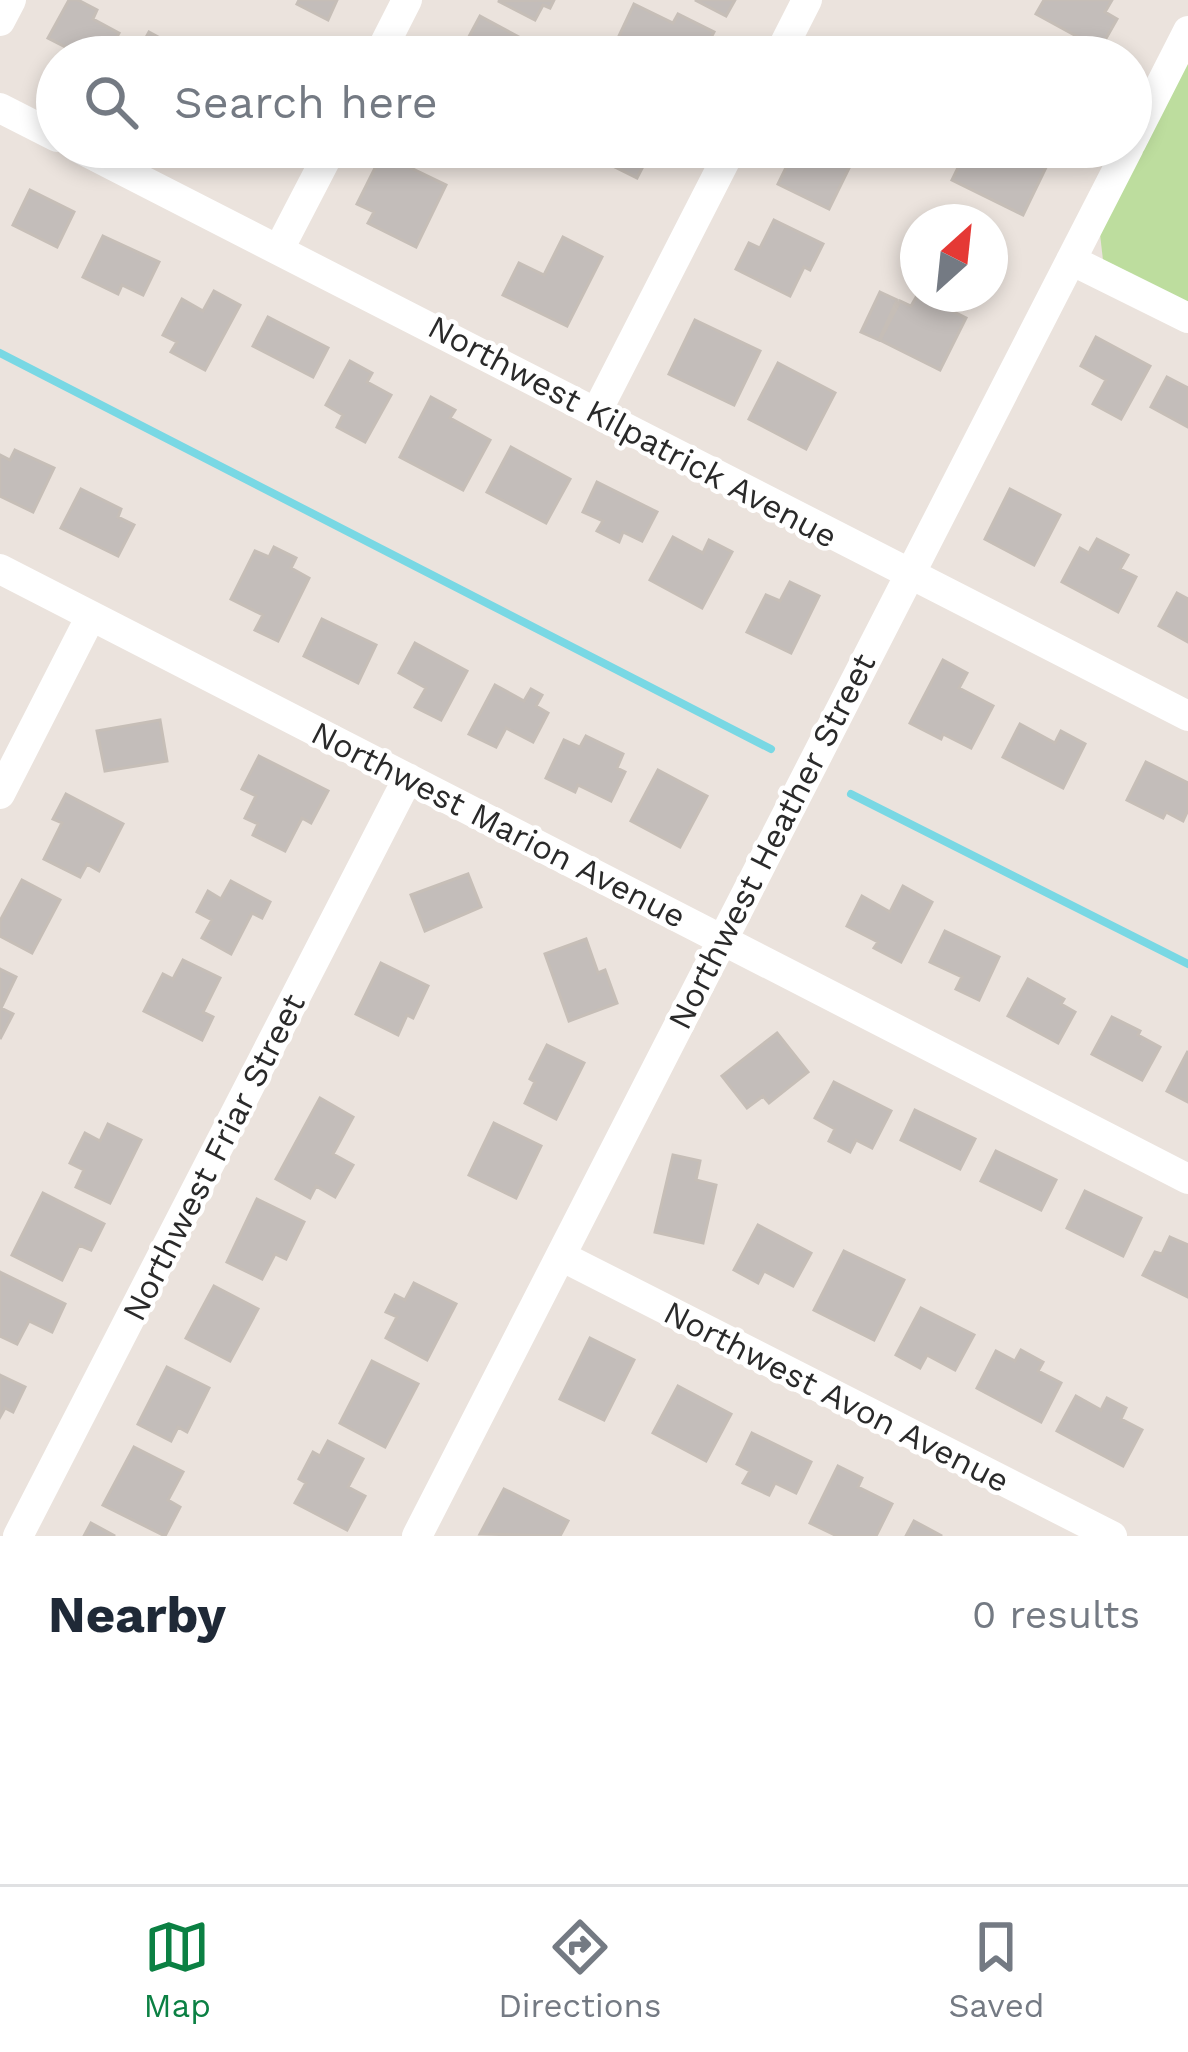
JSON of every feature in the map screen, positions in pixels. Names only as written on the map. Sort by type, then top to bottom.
[{"type":"street","points":[[0,21],[10,0]]},
{"type":"street","points":[[389,36],[407,0]]},
{"type":"street","points":[[789,36],[807,0]]},
{"type":"street","name":"Northwest Heather Street","points":[[1152,102],[1188,32]]},
{"type":"street","points":[[0,108],[36,126]]},
{"type":"street","name":"Northwest Kilpatrick Avenue","points":[[119,168],[1188,716]]},
{"type":"street","points":[[280,249],[321,168]]},
{"type":"street","points":[[597,412],[721,168]]},
{"type":"street","name":"Northwest Heather Street","points":[[417,1536],[1118,168]]},
{"type":"street","points":[[1071,260],[1188,318]]},
{"type":"street","name":"Northwest Marion Avenue","points":[[0,569],[1188,1180]]},
{"type":"street","points":[[0,794],[91,616]]},
{"type":"street","name":"Northwest Friar Street","points":[[18,1536],[408,778]]},
{"type":"street","name":"Northwest Avon Avenue","points":[[561,1256],[1112,1536]]},
{"type":"green space","points":[[1188,50],[1188,306],[1103,260],[1100,234],[1132,168],[1152,168],[1152,125]]},
{"type":"building","points":[[69,0],[97,10],[93,19],[119,33],[117,36],[49,36]]},
{"type":"building","points":[[299,0],[337,0],[328,20],[297,4]]},
{"type":"building","points":[[554,0],[550,8],[543,5],[535,20],[498,1]]},
{"type":"building","points":[[695,0],[735,0],[726,16]]},
{"type":"building","points":[[1044,0],[1112,0],[1105,12],[1117,19],[1107,36],[1076,36],[1036,14]]},
{"type":"building","points":[[634,4],[673,23],[678,14],[714,32],[712,36],[619,36]]},
{"type":"building","points":[[480,16],[517,36],[469,36]]},
{"type":"building","points":[[375,168],[411,168],[446,185],[416,247],[368,223],[374,212],[357,204]]},
{"type":"building","points":[[617,168],[642,168],[637,178]]},
{"type":"building","points":[[786,168],[849,168],[829,209],[778,184]]},
{"type":"building","points":[[958,168],[1046,168],[1023,215],[952,180]]},
{"type":"building","points":[[30,190],[74,212],[57,247],[13,225]]},
{"type":"building","points":[[774,220],[823,244],[810,270],[804,267],[790,296],[736,269],[749,243],[760,248]]},
{"type":"building","points":[[103,236],[159,262],[143,295],[122,285],[118,294],[83,277]]},
{"type":"building","points":[[563,237],[602,257],[567,326],[503,295],[519,263],[544,275]]},
{"type":"building","points":[[214,291],[240,305],[205,370],[171,352],[177,342],[163,335],[182,299],[203,311]]},
{"type":"building","points":[[880,292],[897,300],[879,340],[861,332]]},
{"type":"building","points":[[900,301],[900,312],[954,312],[966,318],[940,370],[880,340]]},
{"type":"building","points":[[268,317],[328,348],[313,377],[253,346]]},
{"type":"building","points":[[695,320],[760,351],[734,405],[669,374]]},
{"type":"building","points":[[1096,337],[1150,366],[1121,419],[1093,404],[1106,380],[1081,366]]},
{"type":"building","points":[[350,361],[372,373],[367,382],[391,395],[365,442],[337,427],[343,415],[326,405]]},
{"type":"building","points":[[778,363],[835,393],[806,449],[749,419]]},
{"type":"building","points":[[1167,377],[1188,388],[1188,427],[1151,407]]},
{"type":"building","points":[[431,397],[455,410],[450,418],[490,440],[463,490],[400,457]]},
{"type":"building","points":[[511,447],[570,479],[546,523],[487,492]]},
{"type":"building","points":[[15,450],[54,468],[33,512],[0,496],[0,455],[10,460]]},
{"type":"building","points":[[597,482],[657,512],[642,541],[623,532],[619,542],[597,531],[603,521],[583,512]]},
{"type":"building","points":[[81,489],[121,509],[118,517],[134,525],[118,556],[61,528]]},
{"type":"building","points":[[1010,489],[1060,515],[1034,565],[985,539]]},
{"type":"building","points":[[673,537],[703,553],[709,540],[732,552],[702,608],[650,580]]},
{"type":"building","points":[[1097,539],[1128,555],[1120,569],[1136,577],[1118,612],[1062,582],[1080,548],[1089,553]]},
{"type":"building","points":[[274,547],[296,558],[291,568],[309,578],[278,641],[255,630],[263,615],[231,599],[255,551],[269,557]]},
{"type":"building","points":[[790,582],[819,596],[791,653],[747,632],[766,595],[780,601]]},
{"type":"building","points":[[1177,593],[1188,599],[1188,642],[1159,626]]},
{"type":"building","points":[[322,619],[376,645],[358,683],[304,656]]},
{"type":"building","points":[[415,643],[467,671],[441,720],[415,707],[426,688],[399,673]]},
{"type":"building","points":[[943,660],[967,673],[959,688],[993,706],[971,748],[910,723]]},
{"type":"building","points":[[495,685],[524,701],[531,689],[542,695],[536,706],[548,713],[533,742],[506,728],[496,747],[469,734]]},
{"type":"building","points":[[160,720],[167,761],[105,771],[97,731]]},
{"type":"building","points":[[1020,724],[1055,743],[1061,731],[1085,744],[1063,788],[1003,757]]},
{"type":"building","points":[[586,736],[623,754],[617,768],[625,772],[611,801],[578,785],[575,792],[546,778],[564,740],[580,747]]},
{"type":"building","points":[[259,756],[328,791],[311,823],[302,818],[285,851],[253,835],[258,824],[245,818],[256,796],[242,789]]},
{"type":"building","points":[[1146,762],[1188,783],[1183,821],[1166,812],[1163,818],[1127,800]]},
{"type":"building","points":[[658,770],[707,796],[680,847],[631,821]]},
{"type":"building","points":[[66,794],[123,824],[99,871],[87,864],[80,877],[44,859],[62,823],[53,819]]},
{"type":"building","points":[[468,874],[481,907],[425,931],[411,895]]},
{"type":"building","points":[[22,880],[60,900],[32,953],[0,936],[0,921]]},
{"type":"building","points":[[231,881],[270,902],[262,918],[252,913],[231,954],[202,938],[212,920],[197,912],[208,891],[221,899]]},
{"type":"building","points":[[903,886],[932,902],[901,962],[874,948],[878,942],[847,926],[862,896],[890,912]]},
{"type":"building","points":[[945,931],[999,957],[979,1000],[956,989],[962,977],[930,962]]},
{"type":"building","points":[[586,939],[598,973],[605,970],[617,1003],[569,1021],[545,954]]},
{"type":"building","points":[[183,960],[220,978],[203,1012],[213,1017],[202,1040],[144,1011],[163,974],[173,979]]},
{"type":"building","points":[[381,963],[428,986],[413,1018],[407,1015],[398,1035],[356,1014]]},
{"type":"building","points":[[0,969],[16,977],[1,1008],[13,1014],[0,1039]]},
{"type":"building","points":[[1028,979],[1064,999],[1061,1004],[1075,1012],[1058,1043],[1008,1016]]},
{"type":"building","points":[[1112,1017],[1160,1047],[1142,1080],[1092,1054]]},
{"type":"building","points":[[777,1033],[808,1072],[769,1103],[763,1096],[747,1108],[722,1076]]},
{"type":"building","points":[[547,1045],[584,1063],[556,1119],[525,1103],[535,1082],[530,1079]]},
{"type":"building","points":[[1188,1051],[1188,1102],[1167,1091]]},
{"type":"building","points":[[834,1082],[891,1111],[872,1148],[856,1140],[850,1152],[829,1141],[835,1129],[815,1118]]},
{"type":"building","points":[[320,1098],[353,1117],[333,1154],[353,1165],[335,1197],[316,1186],[310,1198],[276,1179]]},
{"type":"building","points":[[915,1110],[975,1139],[960,1169],[901,1140]]},
{"type":"building","points":[[494,1123],[541,1146],[516,1198],[469,1175]]},
{"type":"building","points":[[108,1124],[141,1140],[110,1203],[76,1187],[84,1170],[70,1163],[85,1133],[100,1141]]},
{"type":"building","points":[[996,1151],[1056,1180],[1041,1210],[981,1181]]},
{"type":"building","points":[[673,1155],[700,1161],[696,1180],[716,1185],[703,1243],[655,1232]]},
{"type":"building","points":[[1085,1191],[1141,1218],[1123,1256],[1067,1228]]},
{"type":"building","points":[[43,1193],[104,1224],[91,1250],[79,1245],[62,1280],[12,1255]]},
{"type":"building","points":[[257,1199],[304,1222],[286,1259],[275,1254],[262,1279],[227,1262]]},
{"type":"building","points":[[758,1225],[811,1253],[793,1286],[764,1271],[758,1283],[734,1270]]},
{"type":"building","points":[[1170,1237],[1188,1245],[1188,1297],[1143,1275]]},
{"type":"building","points":[[844,1251],[904,1280],[874,1340],[814,1310]]},
{"type":"building","points":[[0,1272],[65,1304],[52,1332],[29,1321],[17,1344],[0,1336]]},
{"type":"building","points":[[414,1283],[456,1304],[427,1360],[386,1338],[397,1317],[386,1312],[395,1295],[405,1300]]},
{"type":"building","points":[[214,1286],[258,1309],[230,1361],[186,1338]]},
{"type":"building","points":[[921,1308],[974,1335],[955,1370],[927,1355],[920,1368],[896,1355]]},
{"type":"building","points":[[590,1338],[634,1360],[604,1420],[560,1399]]},
{"type":"building","points":[[1021,1350],[1043,1362],[1038,1371],[1061,1383],[1041,1422],[977,1388],[996,1351],[1015,1361]]},
{"type":"building","points":[[372,1361],[418,1384],[385,1447],[340,1423]]},
{"type":"building","points":[[167,1367],[209,1388],[187,1432],[178,1427],[171,1441],[138,1424]]},
{"type":"building","points":[[0,1375],[25,1387],[13,1412],[5,1408],[0,1417]]},
{"type":"building","points":[[678,1386],[731,1414],[706,1461],[653,1433]]},
{"type":"building","points":[[1076,1396],[1101,1410],[1107,1398],[1126,1408],[1121,1419],[1142,1430],[1123,1466],[1057,1431]]},
{"type":"building","points":[[752,1433],[811,1462],[796,1493],[775,1483],[769,1495],[743,1483],[750,1471],[737,1464]]},
{"type":"building","points":[[328,1441],[363,1459],[348,1487],[365,1496],[347,1530],[295,1503],[306,1483],[299,1479],[313,1452],[320,1456]]},
{"type":"building","points":[[134,1447],[183,1472],[168,1500],[180,1507],[165,1536],[103,1505]]},
{"type":"building","points":[[838,1466],[862,1478],[858,1487],[892,1504],[876,1536],[837,1536],[810,1523]]},
{"type":"building","points":[[504,1489],[568,1521],[560,1536],[480,1534]]},
{"type":"building","points":[[914,1521],[942,1536],[906,1536]]},
{"type":"building","points":[[91,1523],[115,1536],[84,1536]]},
{"type":"waterway","points":[[0,353],[771,749]]},
{"type":"waterway","points":[[851,794],[1188,964]]}]
